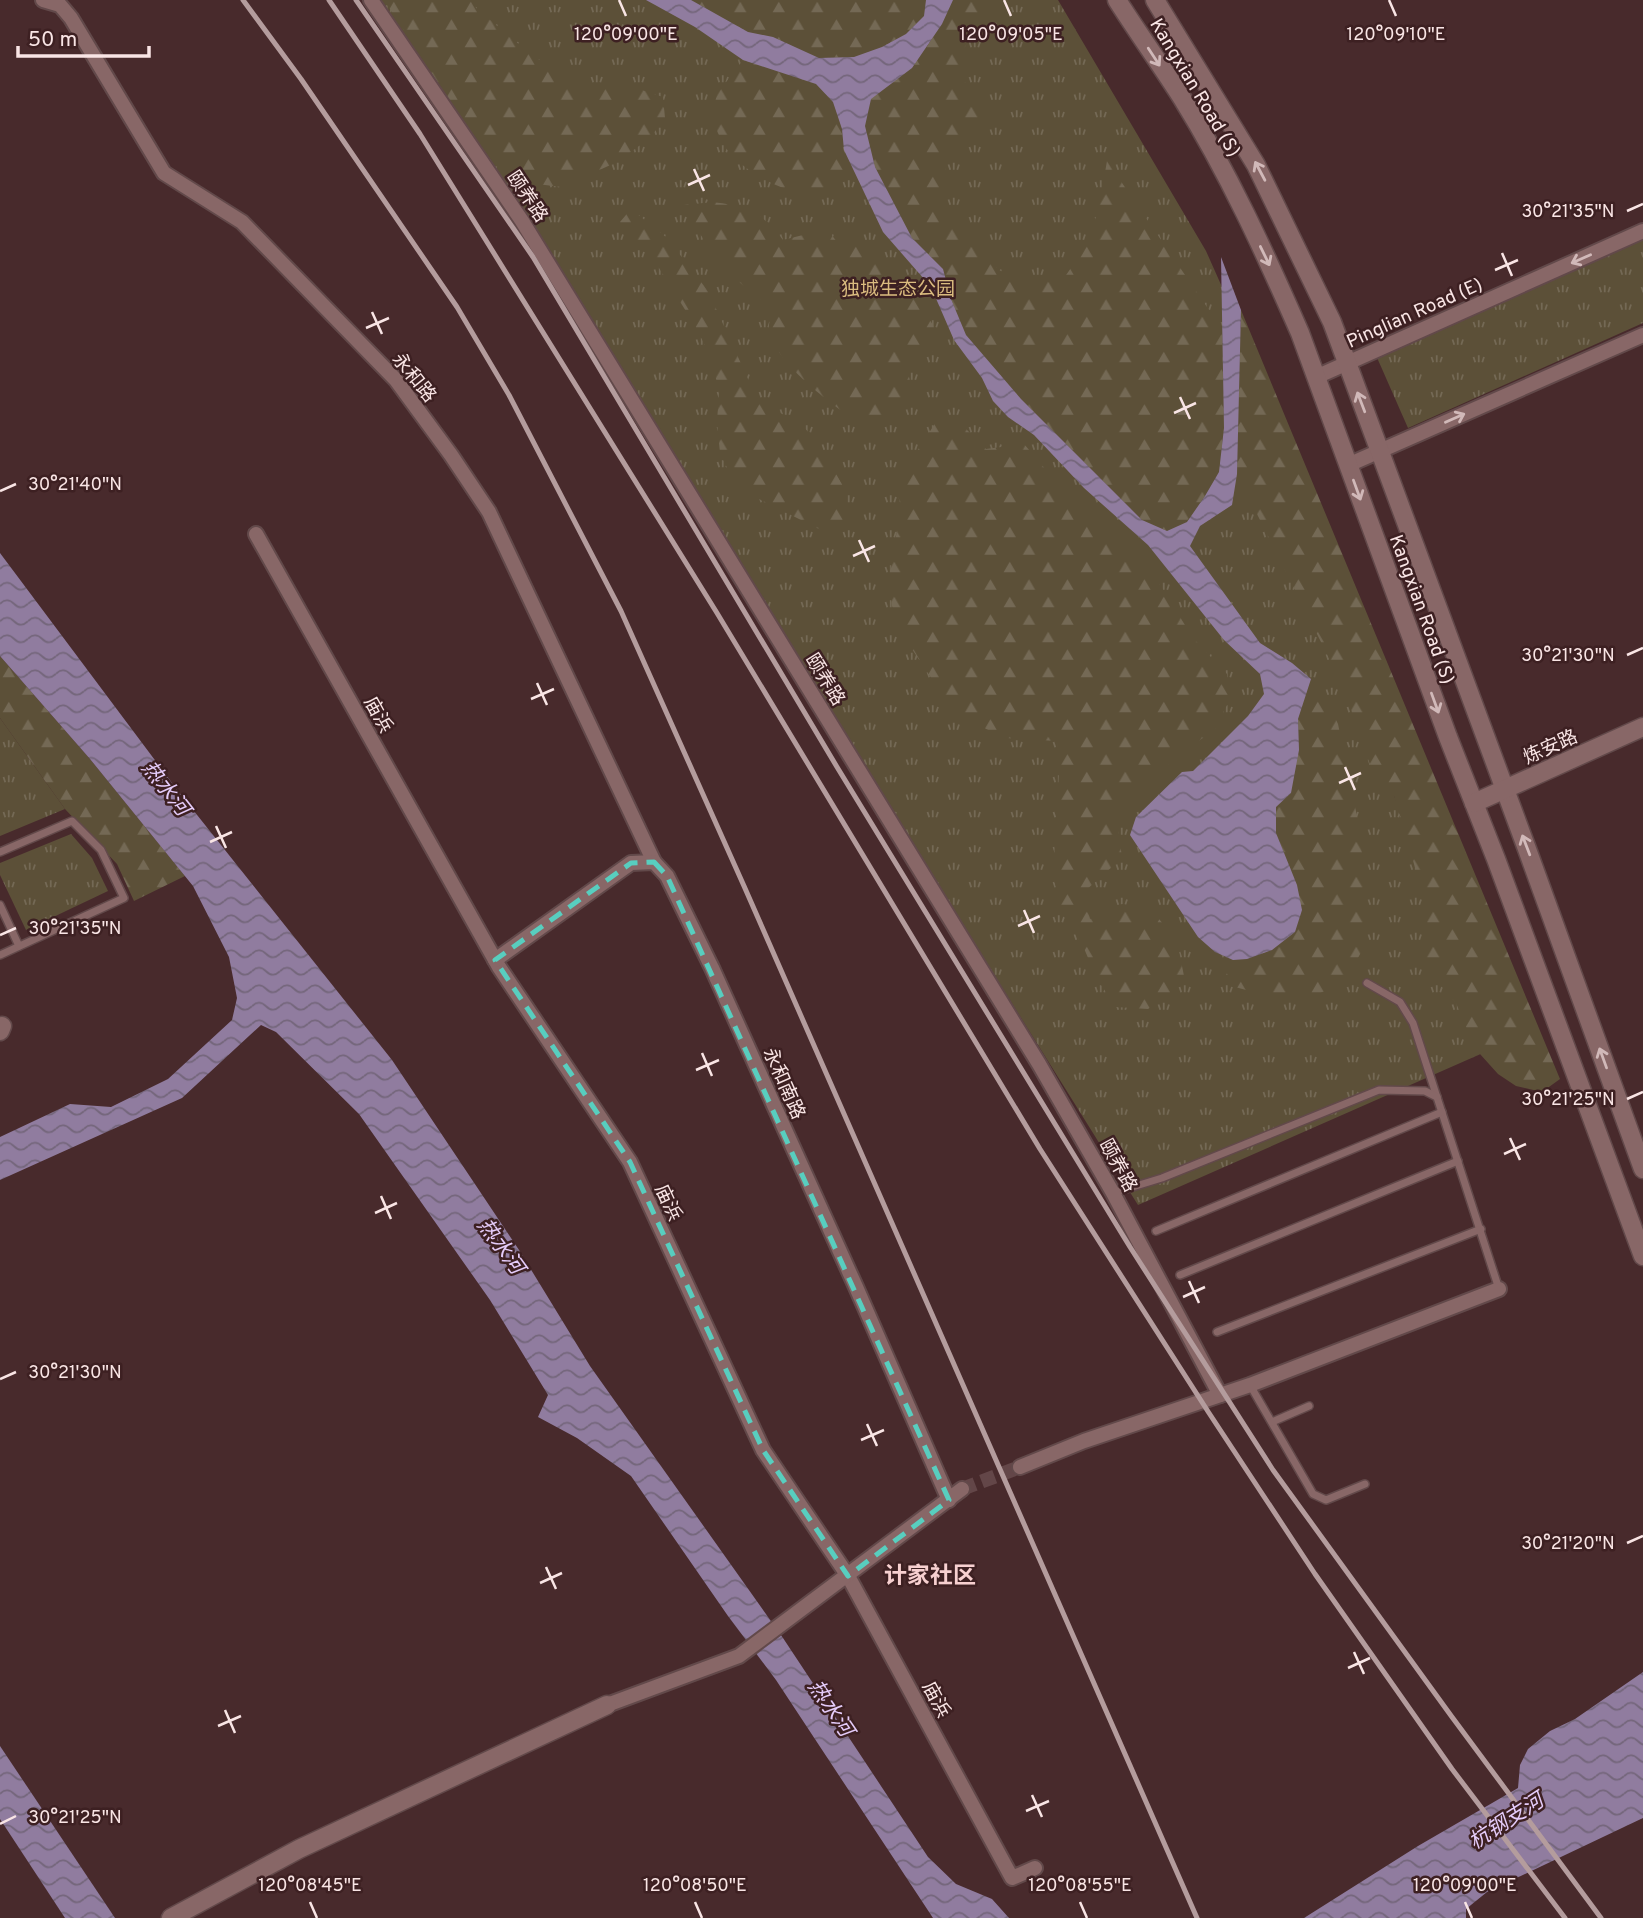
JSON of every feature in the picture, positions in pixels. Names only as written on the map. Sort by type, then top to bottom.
[{"type":"street","name":"永和路","points":[[43,0],[60,5],[71,18],[164,173],[242,222],[396,380],[451,455],[489,512],[654,862]]},
{"type":"street","name":"颐养路","points":[[371,0],[522,220],[1039,1064],[1113,1193],[1220,1395]]},
{"type":"street","name":"Kangxian Road (S)","points":[[1117,0],[1182,99],[1222,169],[1279,286],[1643,1256]]},
{"type":"street","name":"Kangxian Road (S)","points":[[1155,0],[1256,165],[1306,264],[1380,451],[1643,1169]]},
{"type":"street","name":"Pinglian Road (E)","points":[[1315,377],[1643,231]]},
{"type":"street","points":[[1348,465],[1643,335]]},
{"type":"street","name":"庙浜","points":[[256,534],[495,960],[629,1162],[763,1450],[848,1576],[1012,1878],[1035,1868]]},
{"type":"street","name":"炼安路","points":[[1474,803],[1643,727]]},
{"type":"street","points":[[495,960],[631,863],[654,862]]},
{"type":"street","name":"永和南路","points":[[654,862],[667,876],[712,968],[949,1500]]},
{"type":"street","points":[[1020,1467],[1084,1441],[1250,1385],[1499,1289]]},
{"type":"street","points":[[171,1918],[299,1849],[607,1705],[739,1656],[962,1489]]},
{"type":"lane","points":[[0,852],[72,821],[101,850],[124,898],[0,955]]},
{"type":"lane","points":[[0,905],[19,946]]},
{"type":"lane","points":[[1367,983],[1401,1002],[1413,1023],[1499,1289]]},
{"type":"lane","points":[[1113,1193],[1162,1178],[1379,1090],[1425,1091],[1437,1097]]},
{"type":"lane","points":[[1156,1231],[1442,1112]]},
{"type":"lane","points":[[1180,1276],[1458,1161]]},
{"type":"lane","points":[[1217,1332],[1480,1229]]},
{"type":"lane","points":[[1250,1385],[1313,1494],[1326,1500],[1365,1484]]},
{"type":"lane","points":[[1272,1422],[1309,1406]]},
{"type":"highlighted area","points":[[654,862],[667,876],[949,1500],[848,1576],[763,1450],[630,1162],[495,960],[631,863]]},
{"type":"green space","name":"独城生态公园","points":[[372,0],[1058,0],[1206,251],[1263,379],[1284,511],[1492,1049],[1138,1205],[701,506]]},
{"type":"green space","points":[[384,0],[474,0],[476,8],[533,56],[581,84],[636,88],[663,97],[665,118],[650,138],[617,162],[562,187],[528,183],[490,163]]},
{"type":"green space","points":[[691,0],[926,0],[924,16],[906,34],[882,47],[854,57],[819,58],[773,37],[748,32]]},
{"type":"green space","points":[[953,0],[991,0],[966,45],[961,65],[966,83],[987,109],[987,125],[949,155],[940,193],[943,212],[999,270],[1023,282],[1064,278],[1087,245],[1099,207],[1107,161],[1222,329],[1224,428],[1219,472],[1186,522],[1167,531],[1142,520],[1021,399],[966,335],[951,299],[943,269],[912,238],[875,167],[865,126],[871,98],[912,68],[942,24]]},
{"type":"green space","points":[[743,60],[816,84],[833,102],[842,129],[844,181],[835,189],[819,194],[805,194],[776,185],[749,170],[726,148],[711,118],[717,94]]},
{"type":"green space","points":[[713,202],[753,212],[767,222],[783,240],[827,229],[844,251],[859,245],[878,248],[933,325],[937,350],[906,363],[911,386],[888,420],[864,426],[808,384],[782,357],[769,330],[773,308],[744,286],[721,263],[684,205]]},
{"type":"green space","points":[[631,209],[667,238],[708,291],[758,401],[801,424],[820,445],[843,486],[850,515],[825,532],[743,491],[731,476],[720,453],[717,422],[719,392],[711,357],[694,324],[649,252],[630,238],[620,222]]},
{"type":"green space","points":[[1643,234],[1643,323],[1408,428],[1375,353]]},
{"type":"green space","points":[[1241,310],[1560,1079],[1542,1092],[1516,1086],[1498,1074],[1480,1054],[1456,1003],[1423,965],[1420,943],[1429,915],[1394,796],[1375,779],[1343,686],[1237,474]]},
{"type":"green space","points":[[940,416],[965,428],[986,449],[1024,444],[1085,512],[1147,564],[1193,638],[1227,674],[1230,699],[1215,729],[1181,754],[1116,811],[1122,858],[1085,891],[1090,919],[1122,904],[1150,908],[1177,941],[1184,976],[1173,991],[1148,1009],[1116,1007],[1097,979],[1083,946],[1063,915],[1053,876],[1059,773],[1057,741],[1005,738],[955,714],[900,631],[892,606],[889,578],[901,506],[897,493],[902,474]]},
{"type":"green space","points":[[0,656],[90,759],[185,876],[134,901],[117,864],[65,809],[0,718]]},
{"type":"green space","points":[[1311,679],[1338,724],[1358,821],[1366,885],[1364,947],[1344,983],[1318,994],[1261,994],[1235,987],[1225,977],[1234,960],[1247,959],[1297,885],[1276,833],[1276,806],[1299,750],[1298,719]]},
{"type":"green space","points":[[0,718],[65,809],[0,836]]},
{"type":"green space","points":[[71,834],[92,858],[108,891],[26,930],[0,875],[0,863]]},
{"type":"water","points":[[646,0],[691,0],[748,32],[773,37],[819,58],[854,57],[882,47],[906,34],[924,16],[926,0],[953,0],[942,24],[912,68],[871,99],[865,126],[875,167],[912,238],[943,269],[951,299],[966,335],[1021,399],[1142,520],[1167,531],[1187,522],[1219,472],[1224,428],[1221,257],[1241,310],[1237,474],[1232,505],[1200,526],[1190,546],[1260,643],[1292,663],[1311,679],[1298,719],[1299,750],[1291,793],[1276,807],[1276,833],[1297,885],[1302,910],[1295,932],[1272,950],[1247,959],[1233,960],[1215,952],[1198,937],[1130,835],[1136,817],[1182,772],[1193,771],[1248,716],[1264,694],[1260,674],[1224,640],[1148,545],[1084,488],[1034,435],[1008,417],[993,401],[982,378],[954,340],[931,287],[883,232],[844,150],[842,129],[833,102],[816,84],[743,60],[695,27]]},
{"type":"water","name":"热水河","points":[[0,553],[178,791],[392,1060],[519,1250],[590,1366],[783,1638],[928,1857],[956,1884],[992,1899],[1009,1918],[933,1918],[776,1680],[631,1476],[577,1438],[538,1417],[548,1395],[490,1300],[359,1114],[276,1032],[261,1025],[182,1098],[0,1180],[0,1137],[70,1104],[111,1107],[168,1079],[232,1020],[237,998],[229,957],[193,886],[90,759],[0,656]]},
{"type":"water","name":"杭钢支河","points":[[1643,1672],[1643,1818],[1487,1892],[1466,1909],[1466,1918],[1304,1918],[1418,1846],[1518,1788],[1520,1765],[1528,1749],[1550,1731],[1575,1719]]},
{"type":"water","points":[[0,1746],[115,1918],[65,1918],[0,1819]]},
{"type":"tunnel","points":[[962,1489],[1020,1467]]},
{"type":"railway","points":[[243,0],[301,79],[457,307],[509,395],[621,611],[1197,1918]]},
{"type":"railway","points":[[329,0],[420,134],[717,613],[1040,1149],[1209,1413],[1315,1574],[1452,1769],[1565,1918]]},
{"type":"railway","points":[[356,0],[533,257],[837,767],[1130,1247],[1273,1470],[1601,1918]]},
{"type":"district","name":"计家社区","points":[[930,1575]]}]
